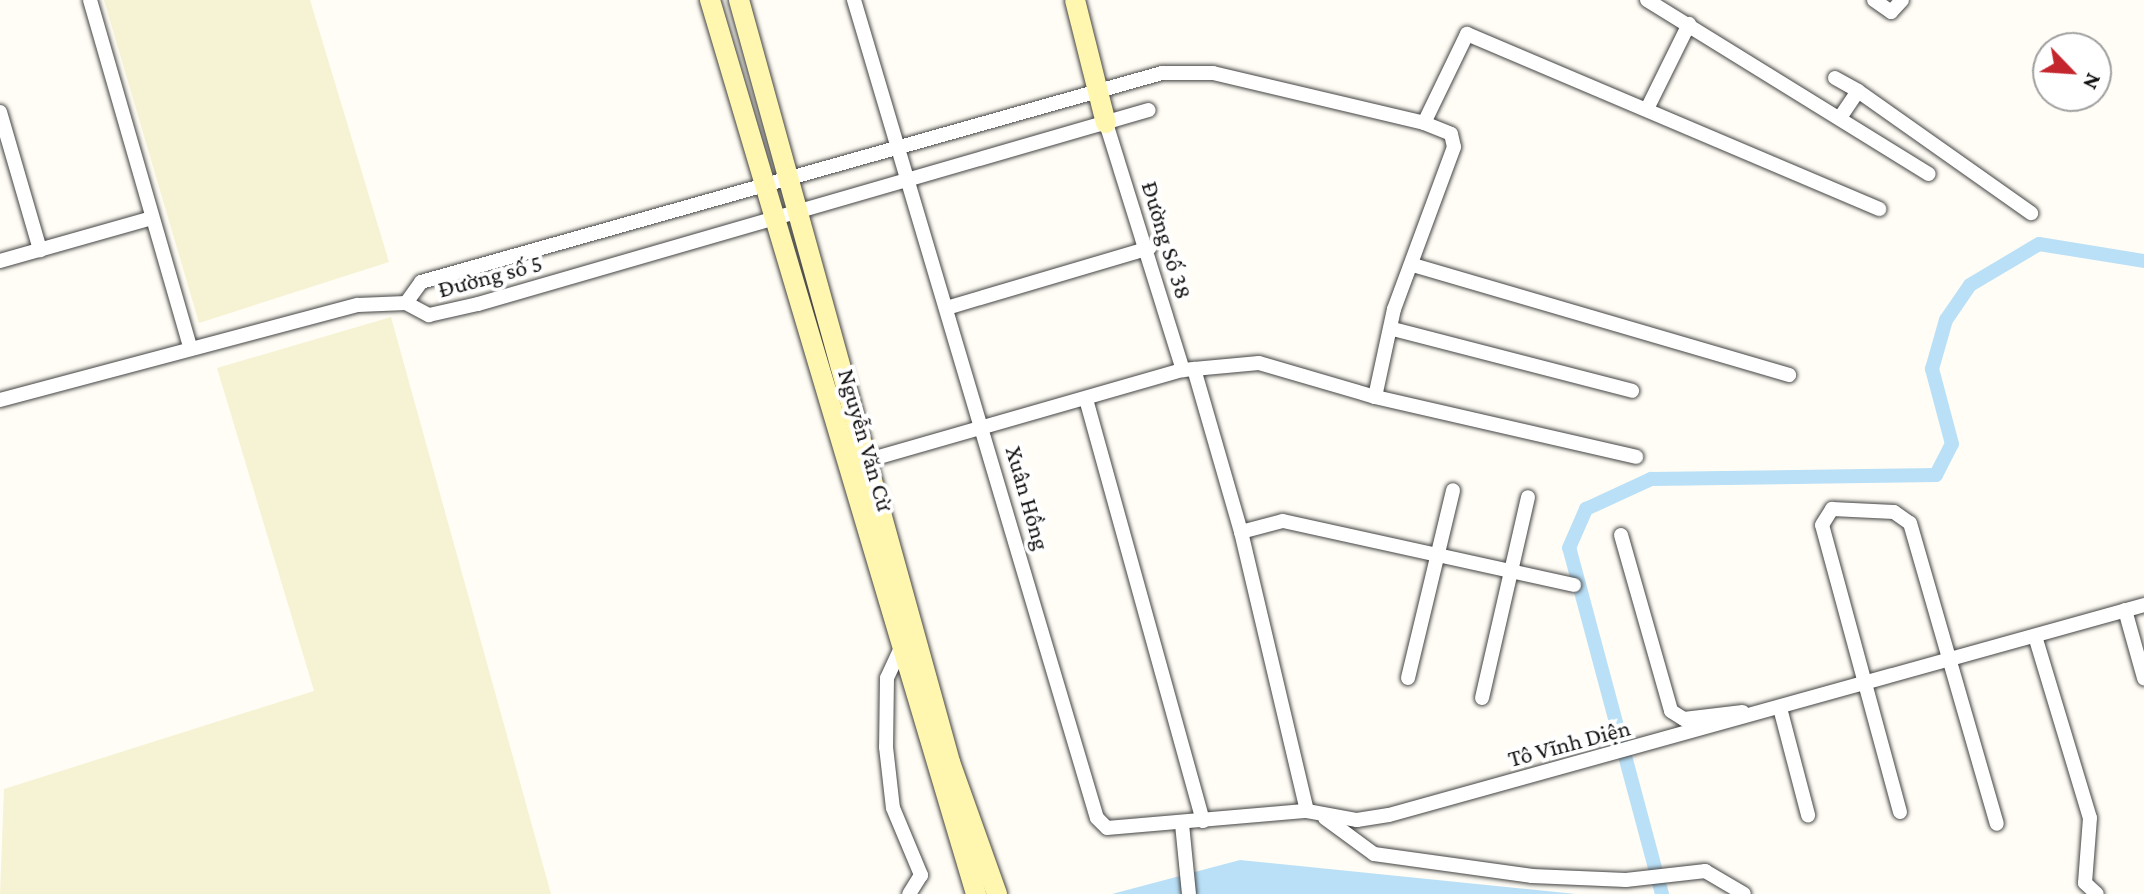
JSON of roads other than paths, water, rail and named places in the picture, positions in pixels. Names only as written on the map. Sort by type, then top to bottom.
[{"type":"main road","name":"Nguyễn Văn Cừ","points":[[710,0],[774,218],[856,463],[943,766],[976,894]]},
{"type":"main road","name":"Nguyễn Văn Cừ","points":[[739,0],[801,212],[900,650],[943,766],[997,894]]},
{"type":"main road","points":[[1075,0],[1101,88],[1106,123]]},
{"type":"street","points":[[90,0],[190,347]]},
{"type":"street","points":[[1647,0],[1929,174]]},
{"type":"street","points":[[1874,0],[1891,12],[1902,0]]},
{"type":"street","name":"Xuân Hồng","points":[[857,1],[899,150],[950,307],[1097,818],[1107,828]]},
{"type":"street","points":[[1647,109],[1689,24]]},
{"type":"street","points":[[1375,397],[1393,329],[1454,140],[1424,123],[1467,34],[1879,209]]},
{"type":"street","name":"Đường số 5","points":[[1149,110],[908,178],[801,212],[429,315],[406,303],[421,282],[793,182],[1101,88],[1162,73],[1213,73],[1424,123]]},
{"type":"street","points":[[1835,78],[2031,213]]},
{"type":"street","points":[[1840,118],[1858,91]]},
{"type":"street","points":[[0,112],[40,250]]},
{"type":"street","name":"Đường Số 38","points":[[1106,123],[1241,532],[1307,811]]},
{"type":"street","points":[[0,261],[152,218]]},
{"type":"street","points":[[950,307],[1149,248]]},
{"type":"street","points":[[1413,265],[1789,375]]},
{"type":"street","points":[[0,400],[190,347],[358,305],[406,303]]},
{"type":"street","points":[[1393,329],[1632,391]]},
{"type":"street","points":[[856,463],[1188,370],[1259,363],[1375,397],[1636,457]]},
{"type":"street","points":[[1086,399],[1203,821]]},
{"type":"street","points":[[1408,678],[1453,490]]},
{"type":"street","points":[[1482,698],[1528,497]]},
{"type":"street","points":[[1900,812],[1822,525],[1832,509],[1907,519],[1997,824]]},
{"type":"street","points":[[1241,532],[1283,521],[1574,585]]},
{"type":"street","points":[[1621,535],[1671,711],[1684,719],[1739,711],[1750,716]]},
{"type":"street","name":"Tô Vĩnh Diện","points":[[1107,828],[1307,811],[1325,818],[1389,815],[1949,662],[2144,605]]},
{"type":"street","points":[[2125,610],[2144,678]]},
{"type":"street","points":[[2035,636],[2090,818],[2085,883],[2096,894]]},
{"type":"street","points":[[900,650],[887,678],[886,747],[893,808],[921,875],[909,894]]},
{"type":"street","points":[[1780,708],[1808,815]]},
{"type":"street","points":[[1325,818],[1374,854],[1532,876],[1630,880],[1705,871],[1744,894]]},
{"type":"street","points":[[1182,824],[1189,894]]},
{"type":"water","points":[[1240,860],[1576,894],[1112,894]]},
{"type":"waterway","points":[[1662,894],[1569,548],[1586,509],[1651,479],[1936,475],[1952,444],[1932,369],[1946,320],[1970,285],[2039,244],[2144,261]]}]
